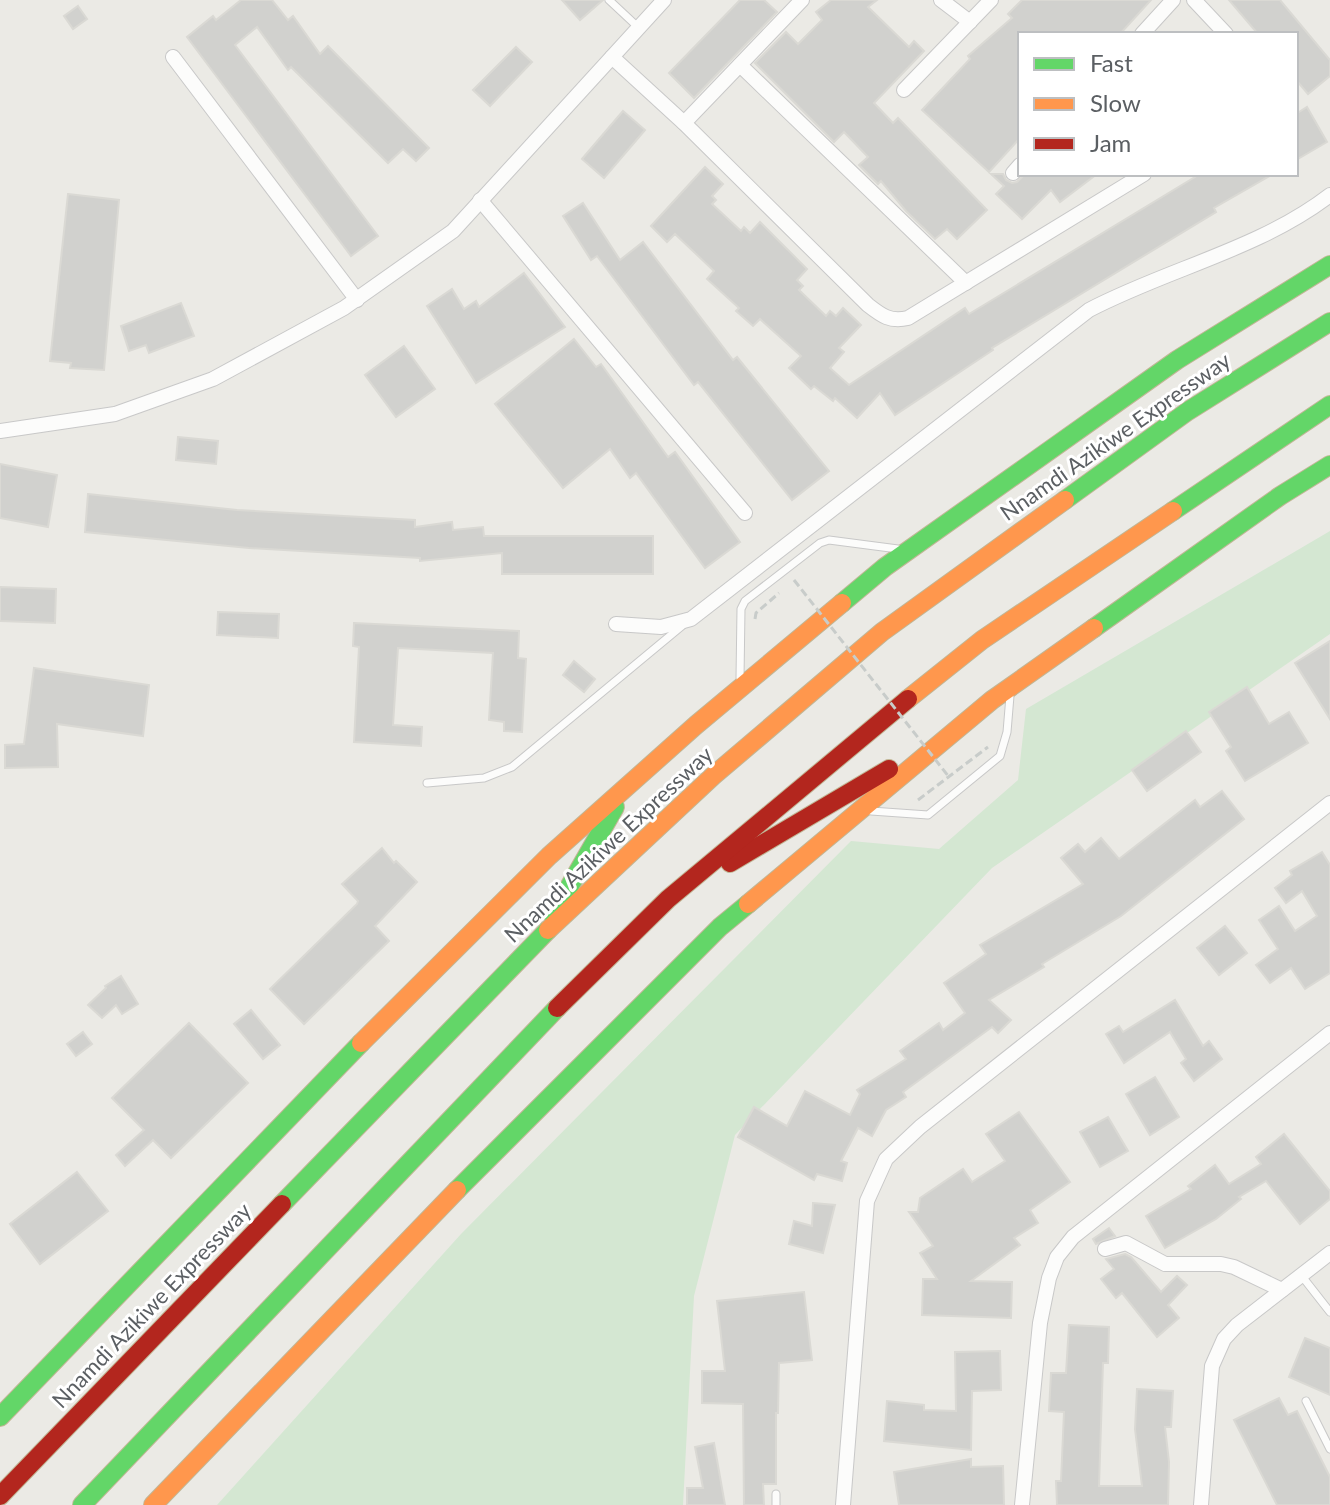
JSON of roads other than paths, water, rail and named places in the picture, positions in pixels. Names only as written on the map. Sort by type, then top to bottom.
[{"type":"highway","name":"Nnamdi Azikiwe Expressway","points":[[0,1417],[423,979],[549,856],[739,688],[908,550],[1177,360],[1330,265]]},
{"type":"highway","name":"Nnamdi Azikiwe Expressway","points":[[0,1496],[539,939],[713,776],[882,632],[1188,411],[1330,322]]},
{"type":"highway","points":[[82,1505],[554,1011],[668,899],[833,759],[982,640],[1330,405]]},
{"type":"highway","points":[[153,1505],[531,1114],[720,927],[1012,686],[1280,496],[1330,465]]},
{"type":"highway","points":[[668,899],[956,730]]},
{"type":"highway","points":[[539,939],[627,787]]},
{"type":"street","points":[[0,431],[115,414],[213,379],[357,300],[453,231],[664,0]]},
{"type":"street","points":[[684,123],[802,0]]},
{"type":"street","points":[[941,0],[970,22]]},
{"type":"street","points":[[904,90],[991,0]]},
{"type":"street","points":[[1144,32],[1173,0]]},
{"type":"street","points":[[1194,0],[1224,32]]},
{"type":"street","points":[[173,57],[357,300]]},
{"type":"street","points":[[612,57],[684,123],[857,295],[884,318],[896,321],[908,318],[1141,176]]},
{"type":"street","points":[[740,65],[966,283]]},
{"type":"street","points":[[616,624],[661,627],[691,619],[1089,310],[1120,293],[1250,240],[1307,213],[1330,195]]},
{"type":"street","points":[[480,200],[745,513]]},
{"type":"street","points":[[843,1505],[867,1201],[886,1159],[920,1127],[1330,803]]},
{"type":"street","points":[[1022,1505],[1040,1323],[1049,1278],[1057,1257],[1073,1237],[1330,1033]]},
{"type":"street","points":[[1105,1249],[1126,1243],[1165,1264],[1221,1264],[1234,1267],[1282,1290]]},
{"type":"street","points":[[1201,1505],[1212,1366],[1217,1350],[1237,1325],[1330,1253]]},
{"type":"lane","points":[[609,0],[639,28]]},
{"type":"lane","points":[[739,688],[741,609],[745,601],[820,543],[829,540],[908,550]]},
{"type":"lane","points":[[427,783],[484,778],[512,767],[691,619]]},
{"type":"lane","points":[[861,810],[928,815],[1000,756],[1007,732],[1012,686]]},
{"type":"lane","points":[[1301,1275],[1330,1312]]},
{"type":"lane","points":[[1306,1401],[1330,1449]]},
{"type":"lane","points":[[776,1494],[776,1505]]}]
